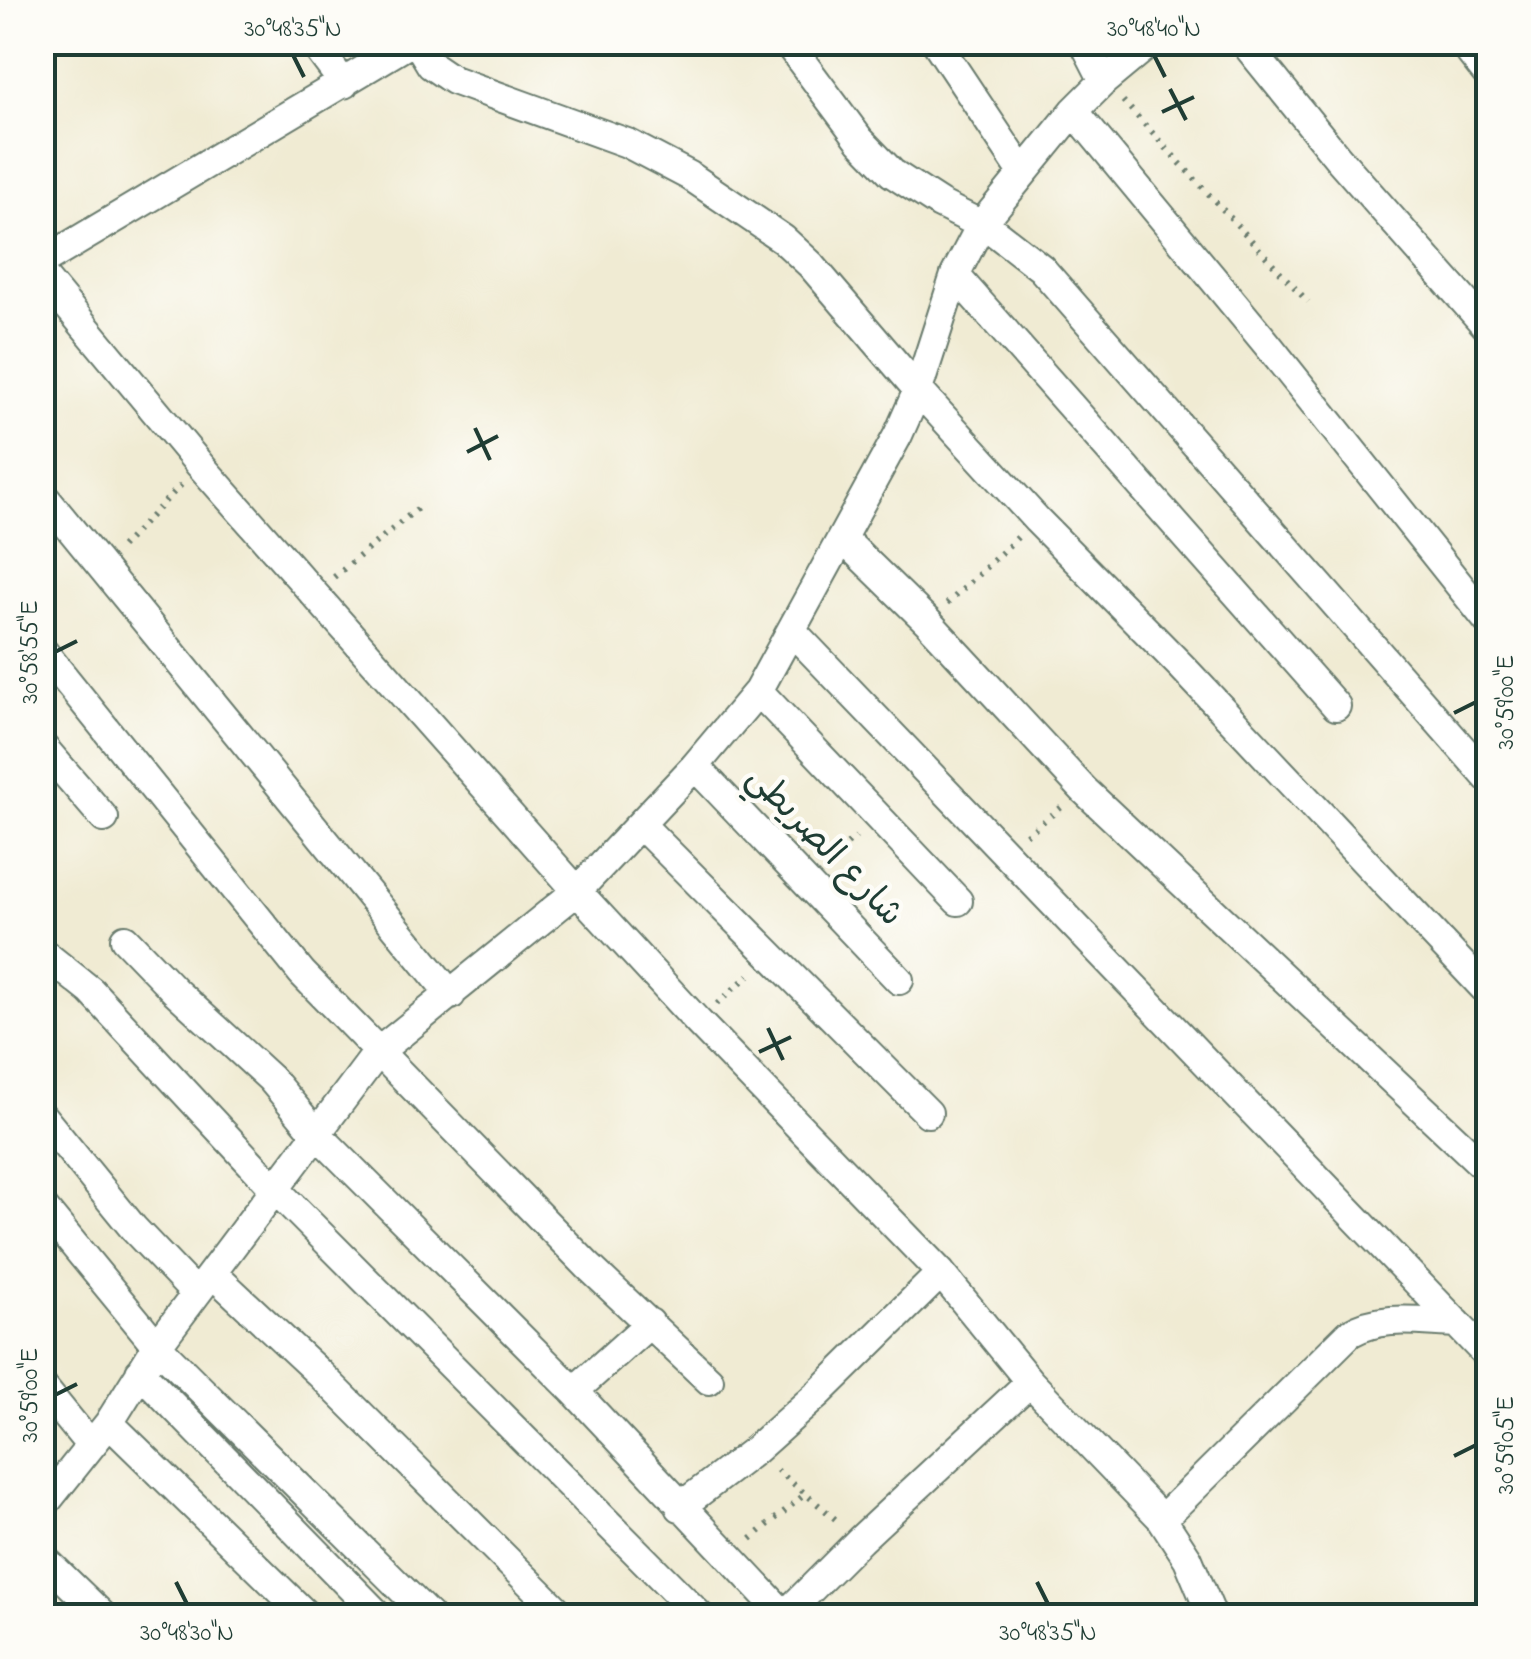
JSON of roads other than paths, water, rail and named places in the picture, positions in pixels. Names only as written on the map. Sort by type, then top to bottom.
[{"type":"street","points":[[313,42],[344,84]]},
{"type":"street","points":[[42,262],[414,42],[431,65],[453,80],[627,143],[690,176],[765,226],[811,264],[918,390],[1037,520],[1183,668],[1488,992]]},
{"type":"street","points":[[787,42],[860,140],[892,173],[1022,251],[1063,292],[1488,778]]},
{"type":"street","points":[[936,42],[1022,172]]},
{"type":"street","points":[[1084,42],[1104,81]]},
{"type":"street","points":[[42,1507],[108,1423],[157,1346],[378,1052],[578,890],[695,766],[758,691],[898,436],[918,390],[954,275],[981,224],[1074,111],[1151,42]]},
{"type":"street","points":[[1244,42],[1338,158],[1488,328]]},
{"type":"street","points":[[1462,42],[1488,74]]},
{"type":"street","points":[[1074,111],[1268,344],[1488,621]]},
{"type":"street","points":[[954,275],[1336,706]]},
{"type":"street","points":[[42,276],[53,310],[200,465],[698,1022],[941,1273],[1030,1382],[1162,1519],[1188,1559],[1212,1616]]},
{"type":"street","points":[[42,494],[451,996]]},
{"type":"street","points":[[842,538],[928,622],[1084,790],[1488,1170]]},
{"type":"street","points":[[793,632],[1488,1356]]},
{"type":"street","points":[[42,650],[302,974],[588,1266],[709,1380]]},
{"type":"street","points":[[758,691],[958,901]]},
{"type":"street","points":[[42,746],[104,818]]},
{"type":"street","name":"شارع الصريطي","points":[[695,766],[899,980]]},
{"type":"street","points":[[641,825],[928,1113]]},
{"type":"street","points":[[125,939],[271,1079],[318,1134],[574,1391],[785,1616],[860,1540],[1030,1382]]},
{"type":"street","points":[[42,952],[91,992],[274,1188],[700,1616]]},
{"type":"street","points":[[42,1116],[134,1229],[319,1373],[562,1616]]},
{"type":"street","points":[[42,1206],[157,1346],[430,1616]]},
{"type":"street","points":[[680,1507],[755,1450],[820,1393],[941,1273]]},
{"type":"street","points":[[1162,1519],[1350,1333],[1383,1320],[1457,1324]]},
{"type":"street","points":[[574,1391],[650,1323]]},
{"type":"street","points":[[140,1372],[380,1616]]},
{"type":"street","points":[[42,1386],[90,1445]]},
{"type":"street","points":[[108,1423],[308,1616]]},
{"type":"street","points":[[42,1557],[103,1616]]}]
